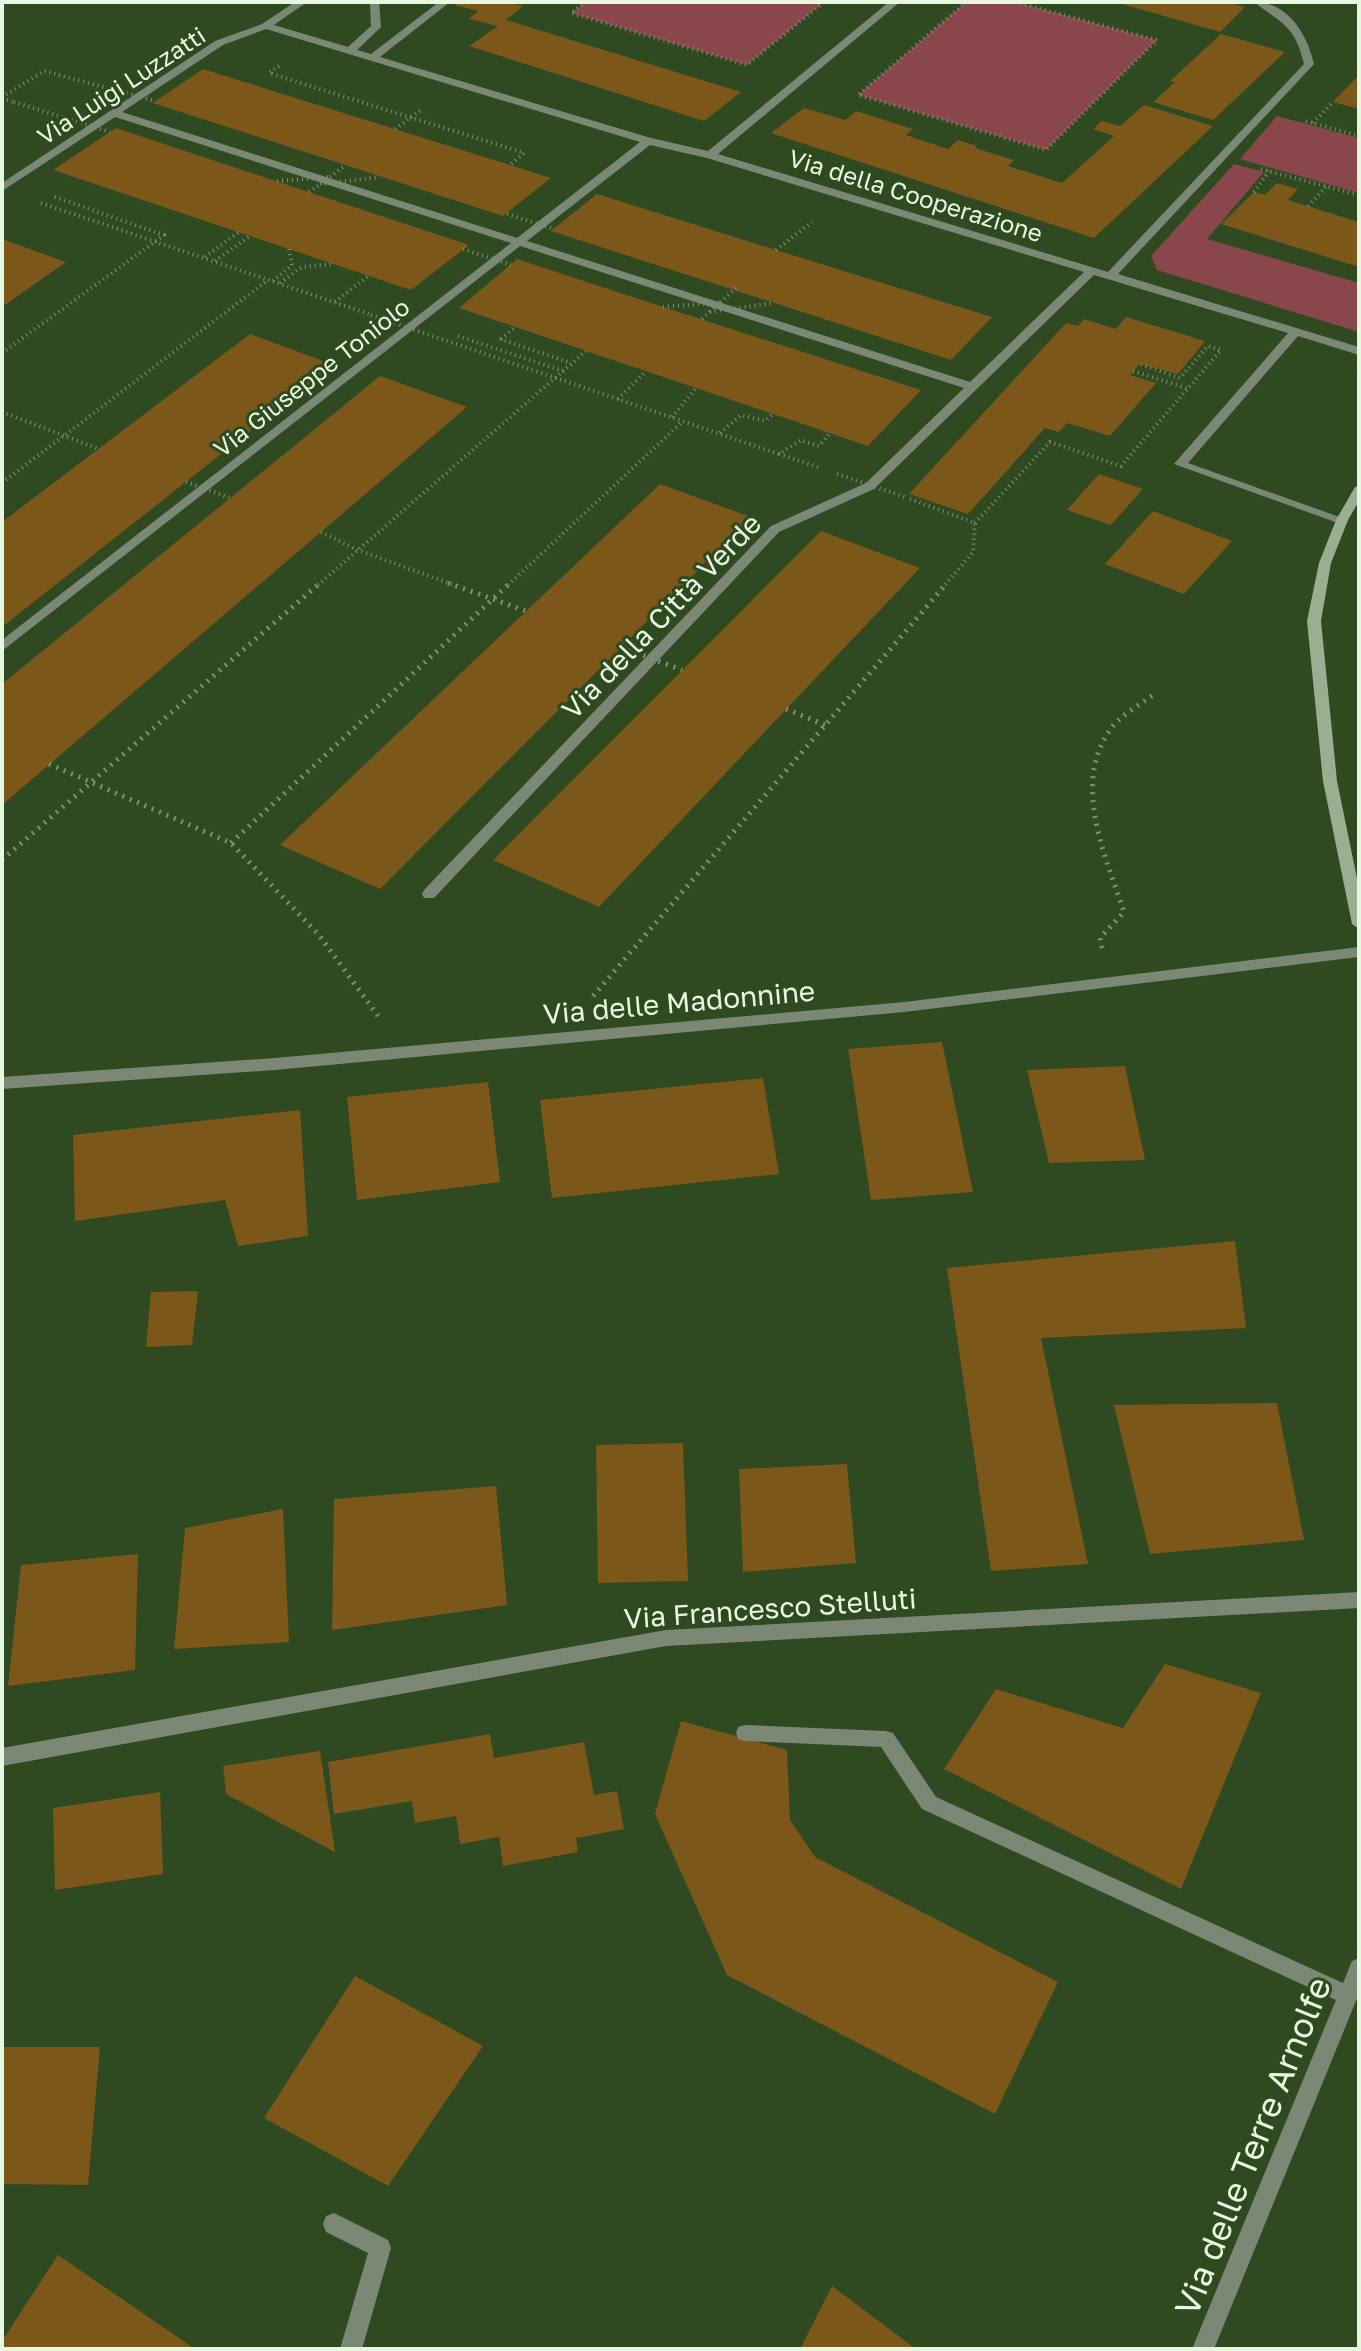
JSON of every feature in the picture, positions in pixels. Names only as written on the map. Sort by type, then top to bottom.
[{"type":"street","points":[[266,26],[302,2]]},
{"type":"street","points":[[350,51],[376,27],[375,3],[372,2]]},
{"type":"street","points":[[372,58],[445,2]]},
{"type":"street","points":[[710,155],[895,2]]},
{"type":"street","points":[[1109,277],[1309,64],[1304,38],[1280,13],[1259,2]]},
{"type":"street","name":"Via della Cooperazione","points":[[266,26],[648,141],[710,155],[1359,351]]},
{"type":"street","name":"Via Luigi Luzzatti","points":[[6,185],[219,43],[266,26]]},
{"type":"street","points":[[114,113],[972,387]]},
{"type":"street","name":"Via Giuseppe Toniolo","points":[[2,647],[648,141]]},
{"type":"street","name":"Via della Città Verde","points":[[429,894],[775,529],[870,486],[1091,271]]},
{"type":"street","points":[[1295,332],[1180,464],[1342,520]]},
{"type":"street","points":[[1359,490],[1342,520],[1325,563],[1314,621],[1330,781],[1359,924]]},
{"type":"street","name":"Via delle Madonnine","points":[[2,1083],[556,1039],[1107,985],[1359,952]]},
{"type":"street","name":"Via Francesco Stelluti","points":[[2,1757],[666,1638],[1359,1600]]},
{"type":"street","points":[[745,1733],[886,1739],[929,1803],[1348,1996]]},
{"type":"street","name":"Via delle Terre Arnolfe","points":[[1203,2349],[1359,1968]]},
{"type":"street","points":[[334,2224],[380,2248],[351,2349]]},
{"type":"path","points":[[586,2],[571,13],[747,65],[824,2]]},
{"type":"path","points":[[966,2],[858,95],[1046,150],[1157,40],[1015,2]]},
{"type":"path","points":[[316,41],[269,73],[524,153],[510,165]]},
{"type":"path","points":[[2,98],[44,71],[155,101]]},
{"type":"path","points":[[2,98],[110,132]]},
{"type":"path","points":[[1313,123],[1333,102]]},
{"type":"path","points":[[1266,110],[1359,136]]},
{"type":"path","points":[[1221,158],[1359,195]]},
{"type":"path","points":[[309,192],[345,165]]},
{"type":"path","points":[[1254,192],[1269,171]]},
{"type":"path","points":[[277,181],[330,177]]},
{"type":"path","points":[[320,184],[380,177]]},
{"type":"path","points":[[2,353],[164,235],[6,185]]},
{"type":"path","points":[[1308,206],[1327,186]]},
{"type":"path","points":[[30,199],[822,469]]},
{"type":"path","points":[[507,214],[554,229]]},
{"type":"path","points":[[204,258],[239,232]]},
{"type":"path","points":[[214,262],[250,236]]},
{"type":"path","points":[[2,483],[292,265],[289,249]]},
{"type":"path","points":[[463,249],[511,265]]},
{"type":"path","points":[[279,284],[302,267],[334,264]]},
{"type":"path","points":[[335,302],[368,276]]},
{"type":"path","points":[[702,319],[736,288]]},
{"type":"path","points":[[663,307],[721,302]]},
{"type":"path","points":[[710,312],[774,303]]},
{"type":"path","points":[[417,322],[563,371]]},
{"type":"path","points":[[515,327],[500,339],[571,363]]},
{"type":"path","points":[[556,1039],[973,552],[975,523],[1050,442],[1121,466],[1221,350],[1208,346],[1180,378],[1140,364]]},
{"type":"path","points":[[2,860],[586,351]]},
{"type":"path","points":[[618,399],[646,371]]},
{"type":"path","points":[[1133,371],[1189,389]]},
{"type":"path","points":[[672,417],[696,388]]},
{"type":"path","points":[[2,412],[99,449]]},
{"type":"path","points":[[719,433],[741,415],[765,421],[773,414]]},
{"type":"path","points":[[231,843],[683,421]]},
{"type":"path","points":[[779,454],[801,440],[819,446],[830,433]]},
{"type":"path","points":[[837,474],[975,523]]},
{"type":"path","points":[[186,482],[230,498]]},
{"type":"path","points":[[321,532],[358,550],[526,611]]},
{"type":"path","points":[[621,647],[682,670]]},
{"type":"path","points":[[1107,985],[1100,938],[1124,912],[1093,815],[1093,766],[1113,726],[1153,695]]},
{"type":"path","points":[[786,709],[825,725]]},
{"type":"path","points":[[49,764],[231,843],[319,935],[404,1053]]},
{"type":"shaded area","points":[[586,2],[824,2],[747,65],[571,13]]},
{"type":"shaded area","points":[[966,2],[1015,2],[1157,40],[1046,150],[858,95]]},
{"type":"shaded area","points":[[1277,116],[1359,138],[1359,193],[1240,159]]},
{"type":"shaded area","points":[[1234,164],[1264,172],[1207,239],[1359,283],[1359,332],[1157,270],[1151,256]]},
{"type":"building","points":[[459,2],[508,2],[523,6],[506,20],[741,92],[704,121],[469,46],[498,26],[469,19],[478,11],[455,5]]},
{"type":"building","points":[[1115,2],[1226,2],[1245,7],[1220,32]]},
{"type":"building","points":[[1221,34],[1285,52],[1213,120],[1153,102],[1175,82],[1170,81]]},
{"type":"building","points":[[203,69],[551,178],[503,216],[153,103]]},
{"type":"building","points":[[1359,75],[1359,109],[1333,102]]},
{"type":"building","points":[[1144,105],[1213,126],[1094,238],[771,133],[804,108],[845,120],[856,111],[913,129],[906,135],[948,149],[958,140],[977,146],[975,148],[1014,160],[1008,166],[1062,183],[1114,136],[1093,129],[1102,121],[1120,126]]},
{"type":"building","points":[[116,128],[469,245],[411,290],[53,170]]},
{"type":"building","points":[[1277,183],[1298,189],[1288,200],[1359,222],[1359,267],[1221,224],[1254,192],[1265,195]]},
{"type":"building","points":[[597,194],[992,317],[951,360],[551,231]]},
{"type":"building","points":[[2,239],[66,262],[2,307]]},
{"type":"building","points":[[517,259],[921,390],[868,446],[459,308]]},
{"type":"building","points":[[1126,317],[1205,341],[1178,374],[1140,364],[1130,375],[1156,383],[1110,436],[1067,423],[1059,432],[1045,428],[968,514],[909,494],[1066,323],[1078,326],[1084,319],[1116,329]]},
{"type":"building","points":[[250,334],[334,365],[2,627],[2,522]]},
{"type":"building","points":[[380,376],[467,407],[2,805],[2,684]]},
{"type":"building","points":[[1099,474],[1143,489],[1111,525],[1067,510]]},
{"type":"building","points":[[660,484],[751,517],[380,889],[280,845]]},
{"type":"building","points":[[1153,511],[1232,541],[1184,594],[1105,564]]},
{"type":"building","points":[[821,531],[920,568],[599,907],[493,860]]},
{"type":"building","points":[[942,1042],[973,1192],[871,1200],[848,1049]]},
{"type":"building","points":[[1125,1066],[1145,1160],[1049,1163],[1027,1070]]},
{"type":"building","points":[[763,1078],[779,1174],[552,1198],[540,1100]]},
{"type":"building","points":[[488,1082],[500,1182],[357,1200],[347,1097]]},
{"type":"building","points":[[300,1110],[308,1236],[238,1246],[225,1200],[75,1221],[73,1135]]},
{"type":"building","points":[[1235,1241],[1246,1328],[1041,1338],[1088,1564],[991,1571],[947,1268]]},
{"type":"building","points":[[198,1291],[192,1345],[146,1347],[151,1292]]},
{"type":"building","points":[[1277,1403],[1304,1540],[1150,1554],[1114,1405]]},
{"type":"building","points":[[683,1443],[688,1581],[598,1583],[596,1445]]},
{"type":"building","points":[[847,1464],[856,1563],[743,1572],[739,1469]]},
{"type":"building","points":[[496,1486],[507,1605],[332,1630],[334,1499]]},
{"type":"building","points":[[283,1509],[289,1642],[174,1649],[185,1528]]},
{"type":"building","points":[[138,1554],[135,1670],[8,1686],[21,1565]]},
{"type":"building","points":[[1165,1664],[1261,1693],[1181,1889],[944,1769],[996,1689],[1123,1728]]},
{"type":"building","points":[[681,1721],[787,1750],[790,1820],[815,1857],[1058,1982],[995,2114],[727,1975],[655,1814]]},
{"type":"building","points":[[490,1734],[494,1758],[584,1742],[594,1795],[617,1791],[624,1829],[576,1838],[578,1852],[503,1866],[499,1837],[460,1844],[456,1816],[415,1823],[412,1801],[334,1814],[328,1762]]},
{"type":"building","points":[[320,1751],[335,1852],[226,1794],[223,1766]]},
{"type":"building","points":[[160,1792],[163,1874],[55,1890],[53,1808]]},
{"type":"building","points":[[355,1976],[483,2046],[388,2186],[264,2118]]},
{"type":"building","points":[[2,2047],[100,2047],[88,2185],[2,2184]]},
{"type":"building","points":[[58,2255],[195,2349],[2,2349],[2,2341]]},
{"type":"building","points":[[832,2286],[916,2349],[800,2349]]}]
